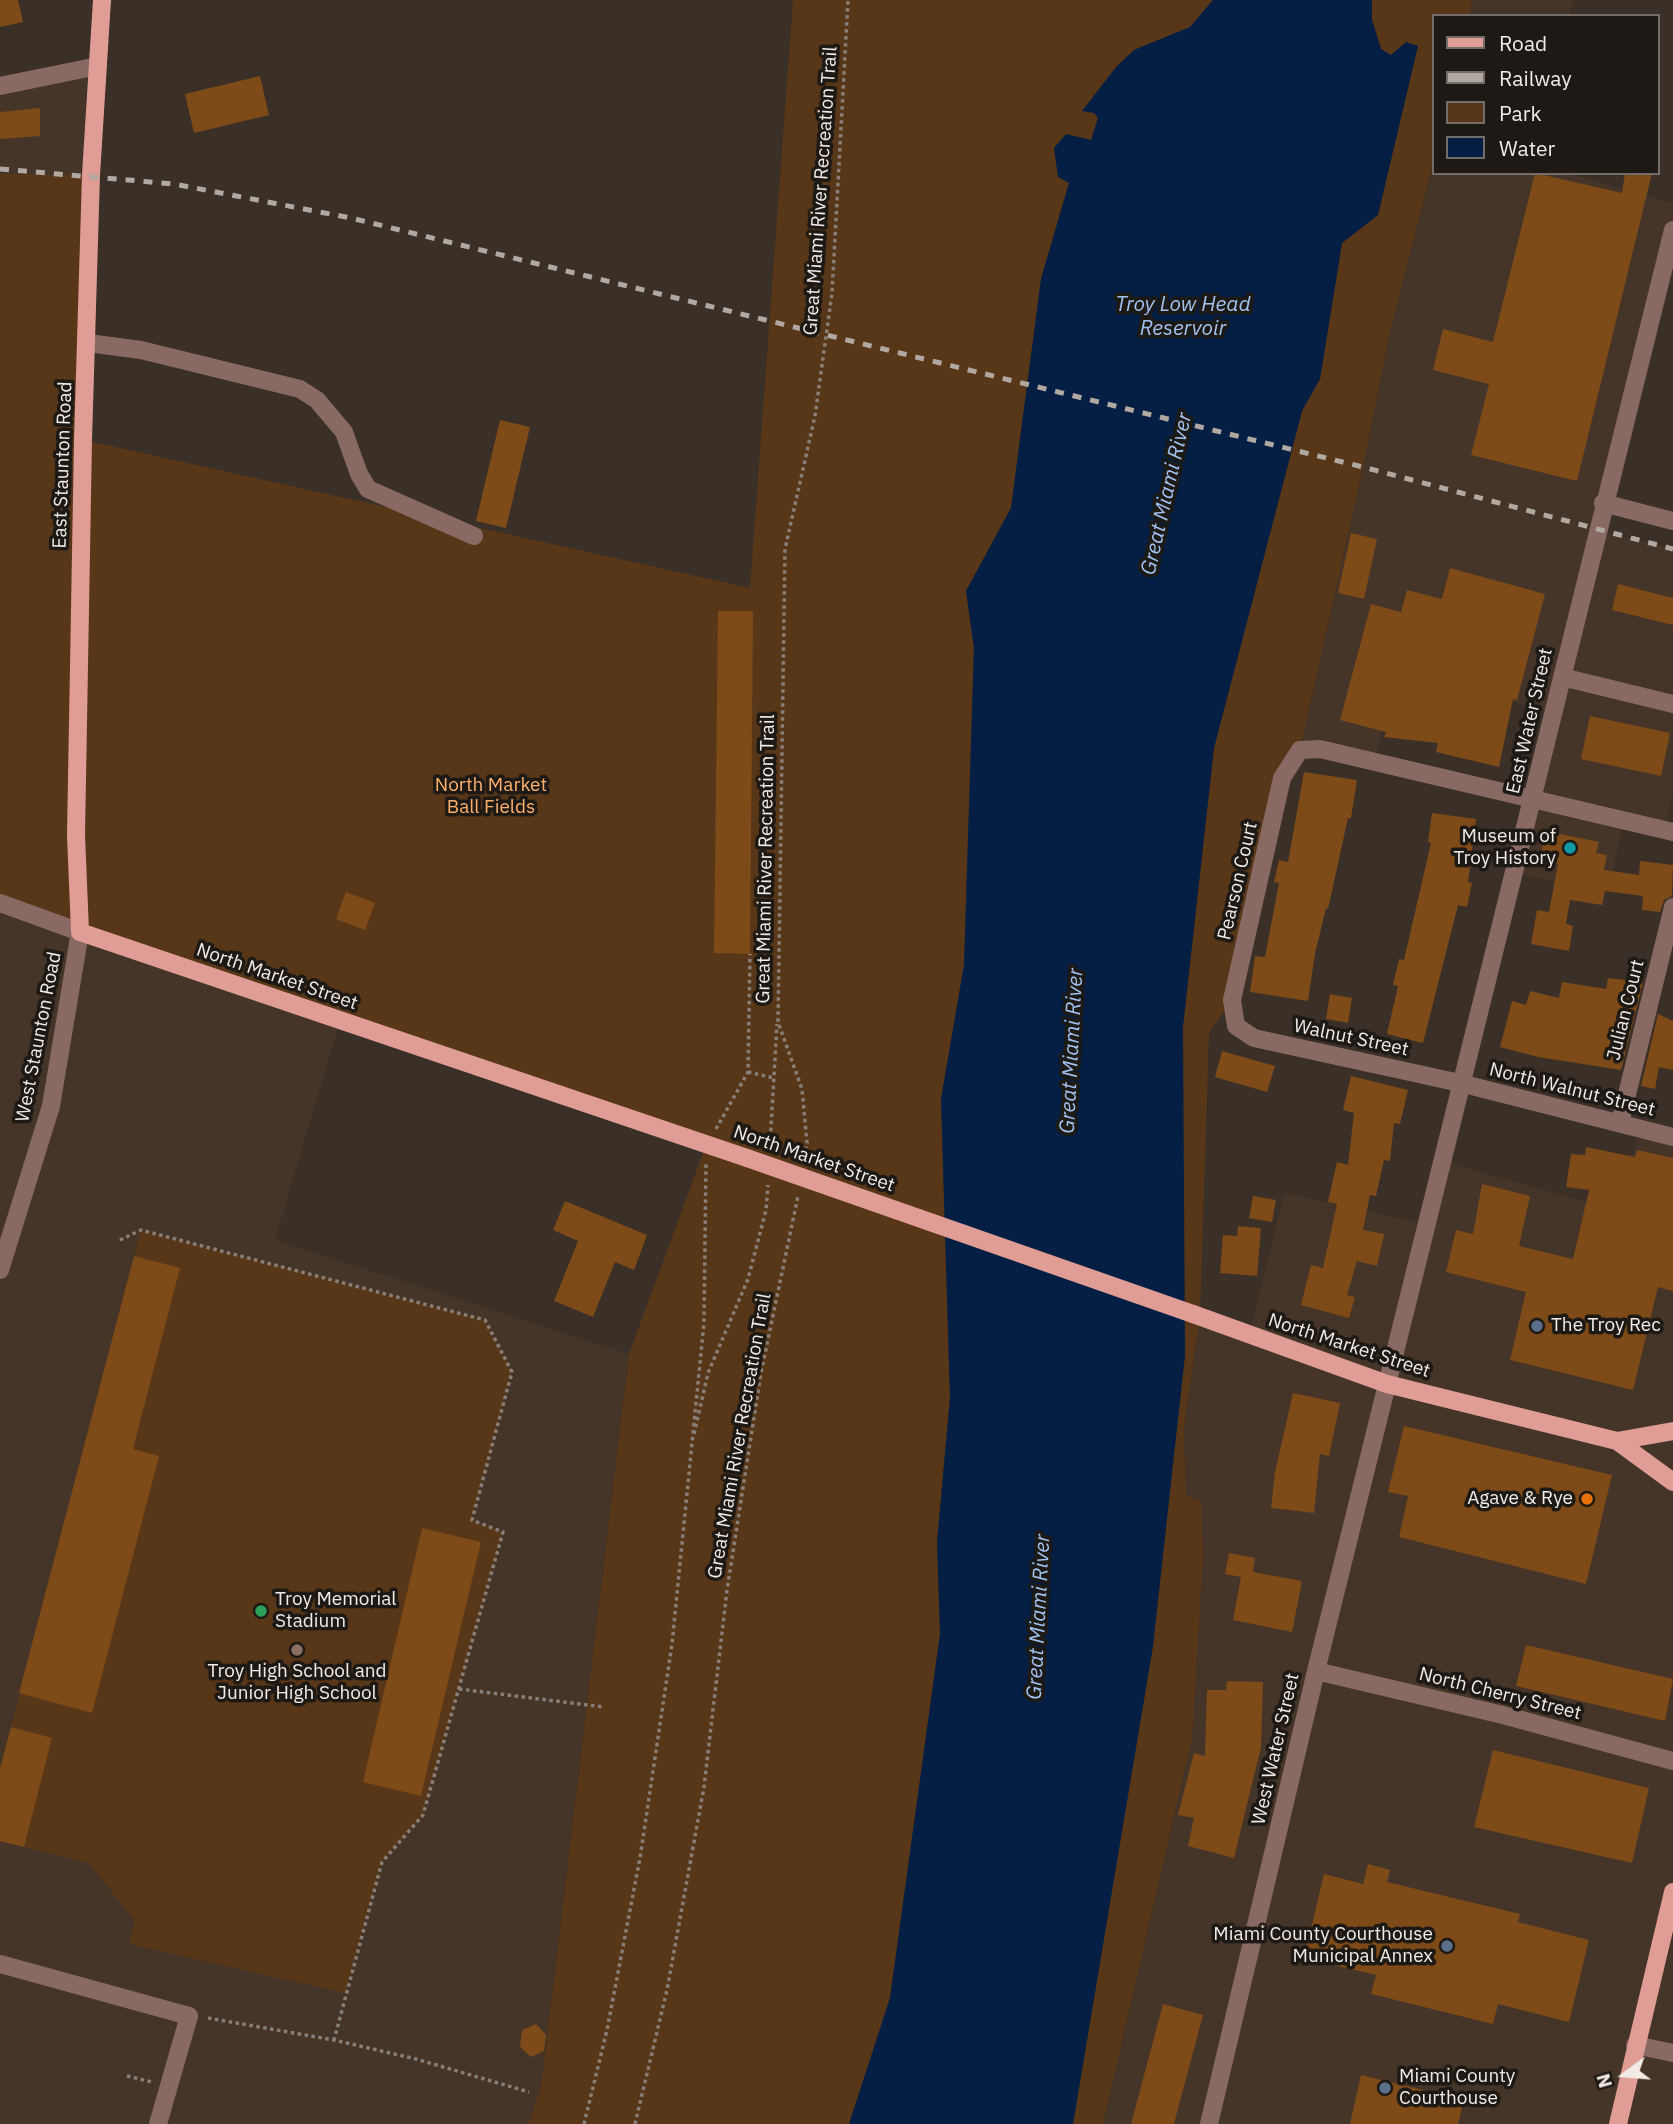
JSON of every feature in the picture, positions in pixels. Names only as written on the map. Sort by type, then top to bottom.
[{"type":"main road","name":"East Staunton Road","points":[[80,932],[76,822],[91,175],[102,0]]},
{"type":"main road","name":"North Market Street","points":[[80,932],[707,1144],[1387,1384],[1618,1441]]},
{"type":"main road","points":[[1618,1441],[1673,1431]]},
{"type":"main road","points":[[1618,1441],[1673,1482]]},
{"type":"main road","points":[[1618,2124],[1673,1892]]},
{"type":"street","points":[[0,86],[98,66]]},
{"type":"street","name":"East Water Street","points":[[1387,1384],[1460,1083],[1534,800],[1603,503],[1670,253],[1673,230]]},
{"type":"street","points":[[88,343],[141,349],[300,389],[317,400],[344,432],[368,489],[474,536]]},
{"type":"street","points":[[1603,503],[1673,521]]},
{"type":"street","points":[[1562,677],[1673,704]]},
{"type":"street","name":"Pearson Court","points":[[1236,1026],[1232,1000],[1282,778],[1300,750],[1320,749],[1534,800]]},
{"type":"street","points":[[1534,800],[1673,832]]},
{"type":"street","name":"North Market Street","points":[[0,903],[80,932]]},
{"type":"street","name":"Julian Court","points":[[1620,1123],[1673,907]]},
{"type":"street","name":"West Staunton Road","points":[[0,1270],[51,1106],[80,932]]},
{"type":"street","name":"Walnut Street","points":[[1236,1026],[1254,1038],[1460,1083]]},
{"type":"street","name":"North Walnut Street","points":[[1460,1083],[1673,1137]]},
{"type":"street","name":"West Water Street","points":[[1209,2124],[1315,1671],[1387,1384]]},
{"type":"street","name":"North Cherry Street","points":[[1315,1671],[1503,1715],[1673,1761]]},
{"type":"street","points":[[0,1964],[189,2016],[158,2124]]},
{"type":"street","points":[[1635,2045],[1673,2053]]},
{"type":"path","name":"Great Miami River Recreation Trail","points":[[802,1169],[807,1143],[802,1089],[778,1022],[785,549],[815,416],[832,293],[848,0]]},
{"type":"path","points":[[584,2124],[607,2030],[640,1858],[672,1644],[704,1323],[707,1144],[748,1072],[750,954]]},
{"type":"path","points":[[769,1157],[778,1022]]},
{"type":"path","points":[[748,1072],[774,1078]]},
{"type":"path","points":[[690,1452],[708,1373],[748,1279],[766,1210],[768,1184]]},
{"type":"path","name":"Great Miami River Recreation Trail","points":[[635,2124],[667,1990],[704,1787],[727,1590],[757,1400],[798,1195]]},
{"type":"path","points":[[120,1240],[141,1230],[485,1320],[512,1372],[472,1520],[503,1532],[423,1815],[382,1862],[334,2040]]},
{"type":"path","points":[[459,1689],[604,1707]]},
{"type":"path","points":[[189,2016],[251,2024],[334,2040],[416,2059],[529,2092]]},
{"type":"path","points":[[127,2076],[169,2086]]},
{"type":"shaded area","points":[[1472,0],[1573,0],[1570,14],[1469,14]]},
{"type":"shaded area","points":[[98,66],[91,175],[0,174],[0,86]]},
{"type":"shaded area","points":[[1432,168],[1432,175],[1574,175],[1673,203],[1673,254],[1597,530],[1673,549],[1673,792],[1665,830],[1624,821],[1608,892],[1515,873],[1554,712],[1396,674],[1374,762],[1300,750],[1363,467],[1389,336]]},
{"type":"shaded area","name":"Troy High School and Junior High School","points":[[0,903],[340,1021],[275,1240],[629,1354],[541,2088],[528,2124],[0,2124]]},
{"type":"shaded area","points":[[1640,1129],[1673,1137],[1673,2124],[1103,2124],[1192,1738],[1184,1427],[1200,1317],[1249,1334],[1285,1193],[1426,1224],[1441,1161],[1619,1211]]},
{"type":"green space","name":"North Market Ball Fields","points":[[793,0],[1213,0],[1190,27],[1134,50],[1083,111],[1094,113],[1098,118],[1091,141],[1069,183],[1041,279],[1011,508],[966,591],[974,648],[964,965],[941,1099],[950,1398],[937,1542],[940,1634],[890,1998],[849,2124],[528,2124],[541,2088],[629,1354],[706,1145],[0,903],[0,174],[91,175],[84,440],[750,588]]},
{"type":"green space","points":[[1372,0],[1472,0],[1469,14],[1432,14],[1432,168],[1389,336],[1363,467],[1300,750],[1282,778],[1232,1000],[1209,1033],[1200,1317],[1184,1427],[1186,1496],[1201,1500],[1203,1557],[1192,1738],[1103,2124],[1073,2124],[1153,1646],[1183,1026],[1214,748],[1302,411],[1320,379],[1342,243],[1378,214],[1418,46],[1406,42],[1391,55],[1381,49],[1372,20]]},
{"type":"green space","name":"Troy Memorial Stadium","points":[[141,1230],[485,1320],[512,1372],[472,1520],[503,1532],[423,1815],[382,1862],[345,1993],[129,1944],[135,1921],[89,1863],[0,1841],[0,1769]]},
{"type":"water","name":"Troy Low Head Reservoir","points":[[1213,0],[1372,0],[1372,20],[1381,49],[1391,55],[1406,42],[1418,46],[1378,215],[1342,243],[1320,379],[1302,411],[1214,748],[1183,1026],[1185,1356],[1153,1646],[1073,2124],[849,2124],[890,1998],[940,1634],[937,1542],[950,1398],[941,1099],[964,965],[974,648],[966,591],[1011,508],[1041,279],[1069,183],[1058,177],[1054,148],[1066,134],[1091,140],[1098,118],[1094,113],[1082,111],[1116,67],[1134,50],[1190,27]]},
{"type":"building","points":[[0,0],[18,0],[23,22],[0,27]]},
{"type":"building","points":[[260,76],[269,115],[194,133],[185,94]]},
{"type":"building","points":[[40,108],[40,136],[0,139],[0,112]]},
{"type":"building","points":[[1535,175],[1622,193],[1625,175],[1652,175],[1577,481],[1471,455],[1489,384],[1433,370],[1443,329],[1493,342]]},
{"type":"building","points":[[500,420],[530,427],[506,528],[476,521]]},
{"type":"building","points":[[1351,533],[1377,539],[1364,599],[1338,593]]},
{"type":"building","points":[[1450,568],[1545,594],[1517,700],[1513,699],[1499,767],[1436,752],[1438,743],[1384,737],[1386,732],[1340,720],[1371,604],[1401,612],[1407,590],[1442,599]]},
{"type":"building","points":[[1618,584],[1673,598],[1673,625],[1612,610]]},
{"type":"building","points":[[718,611],[753,611],[750,954],[714,953]]},
{"type":"building","points":[[1590,716],[1670,733],[1661,776],[1581,759]]},
{"type":"building","points":[[1304,772],[1357,780],[1351,818],[1348,818],[1315,954],[1308,1001],[1250,992],[1255,956],[1265,957],[1279,883],[1274,882],[1279,860],[1288,862]]},
{"type":"building","points":[[1432,813],[1476,819],[1468,882],[1472,883],[1467,907],[1458,905],[1423,1043],[1387,1034],[1398,986],[1393,985],[1399,959],[1404,960],[1431,843],[1428,842]]},
{"type":"building","points":[[1546,831],[1599,842],[1596,853],[1607,855],[1604,870],[1639,875],[1640,861],[1673,865],[1672,896],[1664,900],[1660,912],[1642,910],[1643,896],[1605,891],[1602,905],[1570,900],[1566,924],[1573,926],[1569,951],[1531,944],[1537,910],[1549,912],[1558,864],[1539,860]]},
{"type":"building","points":[[346,892],[375,903],[365,930],[336,919]]},
{"type":"building","points":[[1608,978],[1643,982],[1621,1070],[1538,1057],[1500,1047],[1512,1001],[1526,1005],[1530,991],[1559,998],[1562,982],[1606,989]]},
{"type":"building","points":[[1330,994],[1352,998],[1348,1023],[1326,1019]]},
{"type":"building","points":[[1658,1014],[1673,1021],[1673,1070],[1659,1067],[1655,1089],[1641,1086]]},
{"type":"building","points":[[1222,1051],[1275,1066],[1267,1092],[1215,1077]]},
{"type":"building","points":[[1351,1076],[1408,1090],[1400,1124],[1394,1123],[1390,1161],[1384,1160],[1376,1196],[1370,1195],[1363,1230],[1384,1234],[1377,1266],[1357,1261],[1347,1295],[1355,1297],[1349,1318],[1301,1305],[1311,1265],[1323,1268],[1337,1204],[1328,1202],[1337,1162],[1348,1165],[1354,1113],[1343,1110]]},
{"type":"building","points":[[1586,1147],[1635,1157],[1637,1150],[1673,1158],[1673,1291],[1658,1287],[1633,1390],[1510,1360],[1526,1292],[1446,1272],[1456,1230],[1473,1234],[1482,1184],[1530,1196],[1519,1246],[1573,1259],[1589,1190],[1566,1187],[1571,1154],[1585,1155]]},
{"type":"building","points":[[1253,1196],[1276,1200],[1272,1222],[1249,1218]]},
{"type":"building","points":[[565,1201],[647,1235],[634,1270],[615,1262],[593,1317],[554,1301],[578,1241],[553,1230]]},
{"type":"building","points":[[1238,1226],[1261,1228],[1257,1276],[1220,1273],[1223,1235],[1237,1236]]},
{"type":"building","points":[[134,1256],[180,1268],[133,1449],[159,1456],[92,1713],[19,1693]]},
{"type":"building","points":[[1293,1393],[1340,1403],[1329,1456],[1320,1454],[1314,1513],[1271,1508],[1275,1472]]},
{"type":"building","points":[[1404,1426],[1612,1475],[1586,1584],[1399,1537],[1408,1496],[1388,1492]]},
{"type":"building","points":[[422,1528],[481,1542],[421,1796],[363,1782]]},
{"type":"building","points":[[1229,1553],[1255,1558],[1253,1572],[1302,1581],[1292,1632],[1233,1620],[1241,1577],[1225,1574]]},
{"type":"building","points":[[1526,1645],[1673,1679],[1665,1721],[1516,1686]]},
{"type":"building","points":[[1227,1681],[1263,1682],[1261,1747],[1234,1858],[1188,1846],[1194,1818],[1178,1815],[1194,1753],[1205,1756],[1207,1690],[1226,1690]]},
{"type":"building","points":[[11,1727],[52,1738],[24,1847],[0,1841],[0,1769]]},
{"type":"building","points":[[1493,1750],[1649,1788],[1632,1863],[1474,1827]]},
{"type":"building","name":"Miami County Courthouse Municipal Annex","points":[[1368,1864],[1390,1870],[1387,1882],[1520,1914],[1518,1922],[1589,1940],[1569,2022],[1498,2004],[1493,2024],[1371,1994],[1376,1975],[1304,1958],[1324,1874],[1363,1884]]},
{"type":"building","points":[[1163,2004],[1203,2015],[1174,2124],[1131,2124]]},
{"type":"building","points":[[536,2024],[546,2035],[544,2051],[531,2057],[520,2047],[522,2030]]},
{"type":"building","name":"Miami County Courthouse","points":[[1361,2075],[1464,2100],[1458,2124],[1350,2124]]},
{"type":"railway","points":[[0,169],[174,184],[351,218],[1363,467],[1673,549]]},
{"type":"place","name":"Museum of Troy History","points":[[1570,848]]},
{"type":"place","name":"The Troy Rec","points":[[1537,1326]]},
{"type":"place","name":"Agave & Rye","points":[[1587,1499]]},
{"type":"place","name":"Troy Memorial Stadium","points":[[261,1611]]},
{"type":"place","name":"Troy High School and Junior High School","points":[[297,1650]]},
{"type":"place","name":"Miami County Courthouse Municipal Annex","points":[[1447,1946]]},
{"type":"place","name":"Miami County Courthouse","points":[[1385,2088]]},
{"type":"water label","name":"Great Miami River","points":[[1167,494]]},
{"type":"water label","name":"Great Miami River","points":[[1072,1051]]},
{"type":"water label","name":"Great Miami River","points":[[1039,1617]]}]
